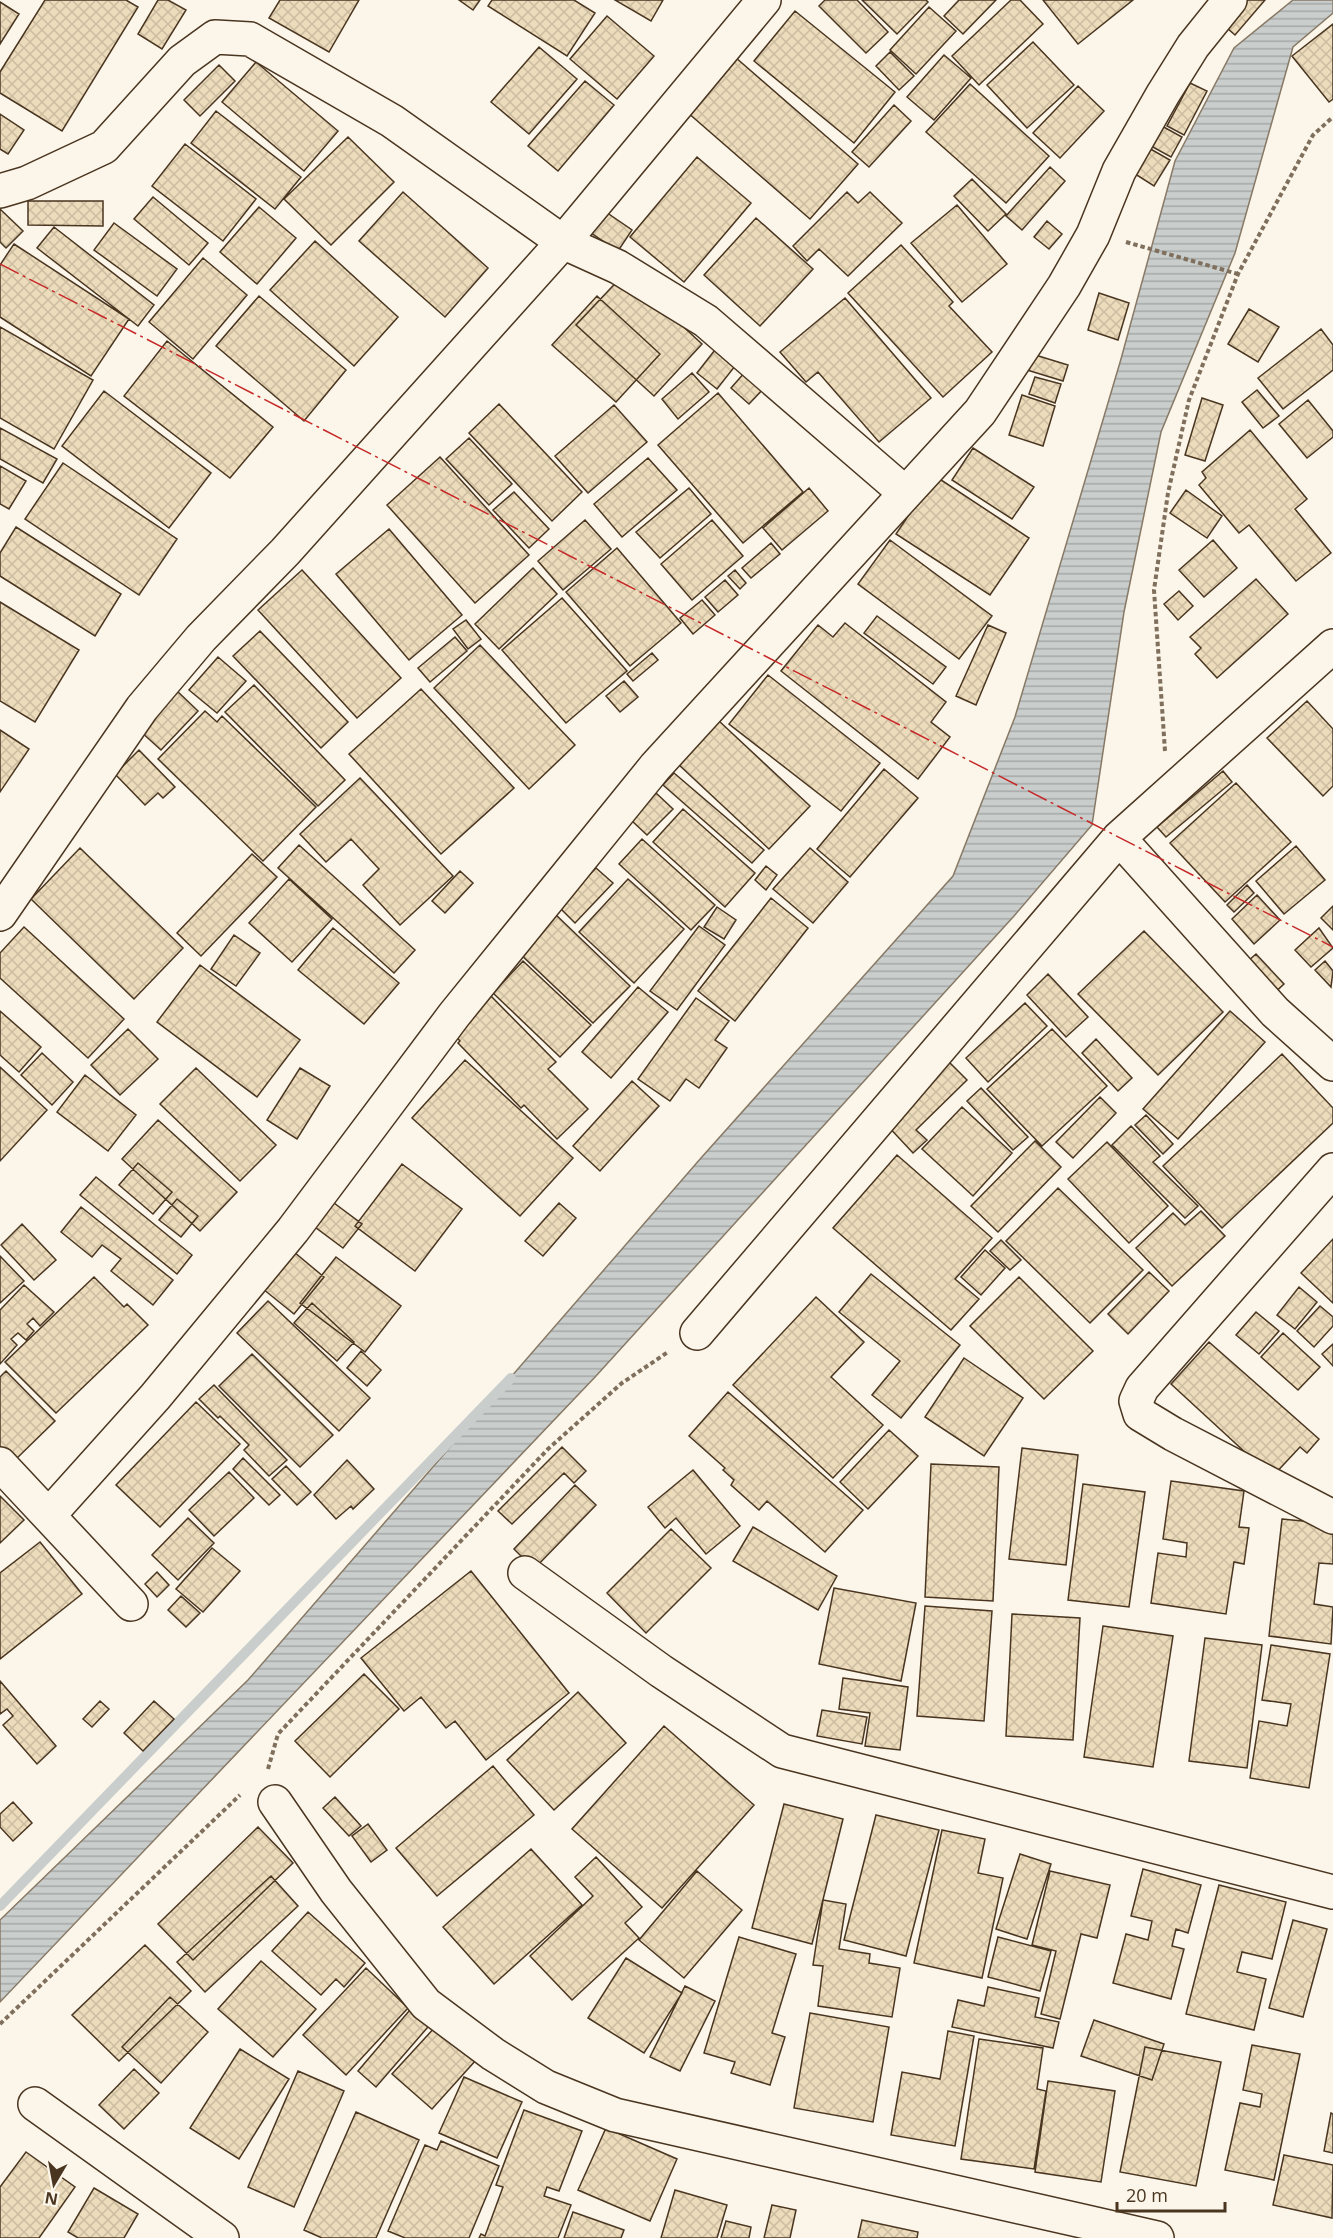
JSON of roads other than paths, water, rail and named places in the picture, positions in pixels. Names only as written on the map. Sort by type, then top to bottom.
[{"type":"street","points":[[0,914],[135,718],[164,682],[201,638],[293,543],[563,242],[764,0]]},
{"type":"street","points":[[50,1515],[155,1397],[293,1230],[454,1015],[655,767],[904,492],[980,412],[1004,380],[1065,286],[1093,235],[1119,171],[1163,94],[1193,46],[1230,0]]},
{"type":"street","points":[[0,190],[27,183],[104,147],[182,61],[215,37],[250,39],[392,121],[563,242],[618,267],[706,321],[904,492]]},
{"type":"street","points":[[697,1334],[1119,838],[1333,646]]},
{"type":"street","points":[[1119,838],[1275,1012],[1333,1064]]},
{"type":"street","points":[[1333,1170],[1142,1388],[1136,1401],[1140,1414],[1173,1434],[1333,1517]]},
{"type":"street","points":[[0,1464],[131,1604]]},
{"type":"street","points":[[525,1573],[661,1671],[782,1751],[1333,1892]]},
{"type":"street","points":[[267,1789],[336,1892],[426,2004],[492,2054],[546,2087],[615,2115],[1156,2238]]},
{"type":"street","points":[[35,2104],[222,2238]]},
{"type":"waterway","points":[[0,1906],[511,1378]]}]
